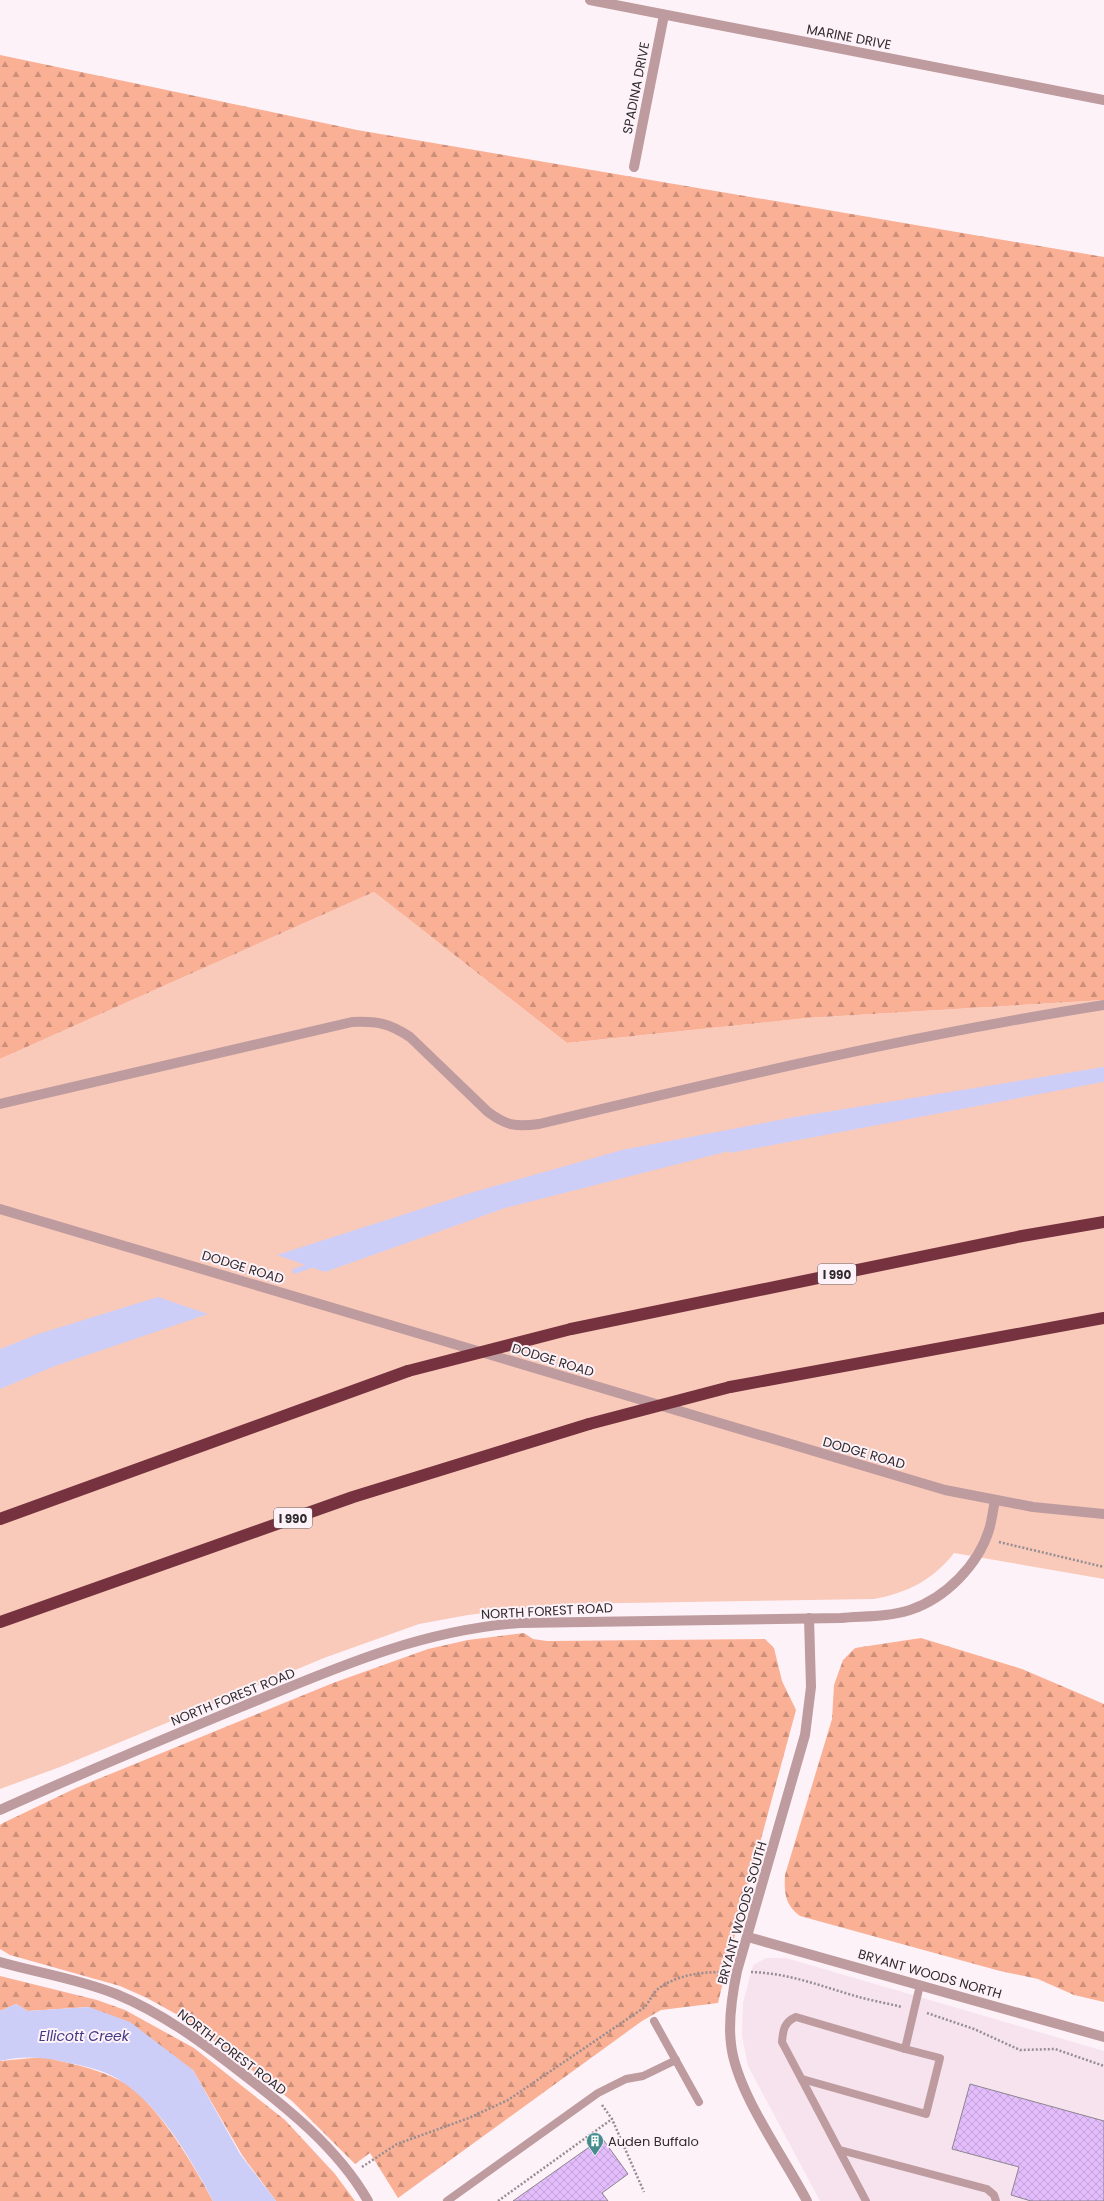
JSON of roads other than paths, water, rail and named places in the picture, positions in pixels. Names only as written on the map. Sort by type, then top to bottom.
[{"type":"highway","name":"I 990","points":[[0,1519],[408,1371],[571,1329],[1022,1236],[1104,1222]]},
{"type":"highway","name":"I 990","points":[[0,1622],[352,1497],[589,1424],[730,1387],[1104,1318]]},
{"type":"street","name":"MARINE DRIVE","points":[[590,0],[1104,100]]},
{"type":"street","name":"SPADINA DRIVE","points":[[634,167],[664,15]]},
{"type":"street","points":[[0,1104],[352,1022],[376,1021],[396,1027],[410,1036],[488,1112],[501,1122],[518,1127],[539,1124],[786,1065],[1022,1018],[1104,1005]]},
{"type":"street","name":"DODGE ROAD","points":[[0,1209],[785,1444],[945,1490],[1033,1507],[1104,1514]]},
{"type":"street","name":"NORTH FOREST ROAD","points":[[0,1810],[285,1689],[374,1654],[424,1638],[468,1628],[520,1623],[809,1618],[884,1615],[910,1610],[921,1606],[957,1581],[975,1558],[985,1539],[995,1500]]},
{"type":"street","name":"BRYANT WOODS SOUTH","points":[[807,2201],[742,2083],[731,2047],[732,2001],[737,1971],[799,1760],[809,1718],[811,1687],[809,1618]]},
{"type":"street","name":"BRYANT WOODS NORTH","points":[[748,1937],[1104,2037]]},
{"type":"street","name":"NORTH FOREST ROAD","points":[[0,1962],[107,1991],[157,2014],[200,2041],[284,2107],[321,2142],[349,2175],[368,2201]]},
{"type":"lane","points":[[905,2049],[920,1985]]},
{"type":"lane","points":[[802,2079],[926,2114],[940,2058],[796,2017],[788,2020],[784,2028],[782,2042],[866,2201]]},
{"type":"lane","points":[[654,2021],[698,2102]]},
{"type":"lane","points":[[447,2201],[598,2093],[621,2081],[643,2076],[676,2060]]},
{"type":"lane","points":[[840,2150],[987,2189],[994,2195],[996,2201]]},
{"type":"water","points":[[1104,1067],[1104,1079],[737,1149],[505,1208],[325,1272],[277,1255],[477,1191],[622,1150],[795,1117]]},
{"type":"water","points":[[158,1297],[208,1314],[55,1366],[0,1389],[0,1349],[38,1334]]},
{"type":"water","name":"Ellicott Creek","points":[[16,2004],[28,2011],[89,2007],[130,2022],[193,2070],[240,2154],[276,2201],[213,2201],[185,2151],[162,2119],[136,2092],[115,2077],[96,2069],[44,2058],[26,2057],[0,2061],[0,2011]]},
{"type":"waterway","points":[[731,1150],[1104,1079]]},
{"type":"waterway","points":[[295,1271],[315,1264]]},
{"type":"place","name":"Auden Buffalo","points":[[595,2156]]}]
